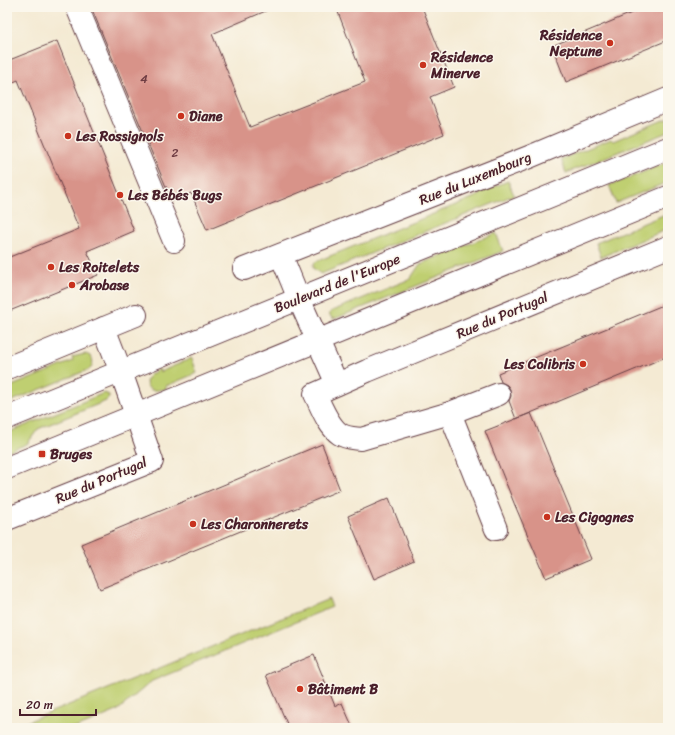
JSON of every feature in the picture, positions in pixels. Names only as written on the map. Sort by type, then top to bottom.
[{"type":"main road","points":[[77,7],[174,241]]},
{"type":"main road","name":"Rue du Luxembourg","points":[[244,269],[668,100]]},
{"type":"main road","name":"Boulevard de l'Europe","points":[[7,418],[668,148]]},
{"type":"main road","points":[[7,468],[668,197]]},
{"type":"main road","name":"Rue du Portugal","points":[[450,413],[361,439],[340,434],[332,426],[315,394],[668,247]]},
{"type":"main road","points":[[281,255],[337,384]]},
{"type":"main road","points":[[7,368],[136,315]]},
{"type":"main road","points":[[104,328],[136,416]]},
{"type":"main road","points":[[496,529],[450,413],[499,394]]},
{"type":"main road","name":"Rue du Portugal","points":[[7,519],[152,461],[136,416]]},
{"type":"green space","points":[[668,118],[668,132],[566,173],[561,159],[611,139],[613,141]]},
{"type":"green space","points":[[668,162],[668,182],[616,203],[609,185]]},
{"type":"green space","points":[[508,181],[514,195],[321,274],[314,269],[313,265],[315,262],[480,195],[479,193]]},
{"type":"green space","points":[[668,213],[668,229],[601,257],[596,243]]},
{"type":"green space","points":[[496,233],[503,251],[334,319],[330,315],[332,311],[410,279],[420,264]]},
{"type":"green space","points":[[85,354],[90,356],[93,362],[90,369],[7,403],[7,388],[73,361],[72,357]]},
{"type":"green space","points":[[192,358],[197,373],[166,386],[166,389],[154,390],[148,388],[146,382],[149,376],[159,369],[160,372]]},
{"type":"green space","points":[[104,393],[109,395],[109,398],[106,401],[38,429],[27,444],[7,452],[7,433]]},
{"type":"green space","points":[[329,599],[332,607],[152,681],[117,711],[76,728],[12,728]]},
{"type":"building","points":[[91,7],[275,7],[212,34],[250,127],[365,82],[336,7],[422,7],[454,87],[430,97],[444,134],[207,230],[191,193],[172,201]]},
{"type":"building","name":"Résidence Neptune","points":[[646,7],[668,7],[668,40],[566,82],[552,46]]},
{"type":"building","name":"Les Rossignols","points":[[57,41],[134,231],[87,251],[98,275],[7,312],[7,258],[79,229],[18,80],[7,85],[7,61]]},
{"type":"building","name":"Les Colibris","points":[[668,303],[668,356],[516,419],[509,401],[511,396],[510,389],[507,385],[501,382],[498,373]]},
{"type":"building","points":[[531,413],[591,559],[546,578],[485,431]]},
{"type":"building","name":"Les Charonnerets","points":[[322,444],[340,490],[100,589],[81,544]]},
{"type":"building","points":[[389,498],[414,561],[374,579],[348,516]]},
{"type":"building","name":"Bâtiment B","points":[[314,655],[335,706],[342,703],[353,728],[284,728],[288,726],[266,675]]},
{"type":"place","name":"Résidence Neptune","points":[[610,43]]},
{"type":"place","name":"Résidence Minerve","points":[[423,65]]},
{"type":"place","name":"Diane","points":[[181,116]]},
{"type":"place","name":"Les Rossignols","points":[[68,136]]},
{"type":"place","name":"Les Bébés Bugs","points":[[120,195]]},
{"type":"place","name":"Les Roitelets","points":[[51,267]]},
{"type":"place","name":"Arobase","points":[[72,285]]},
{"type":"place","name":"Les Colibris","points":[[583,364]]},
{"type":"place","name":"Bruges","points":[[42,454]]},
{"type":"place","name":"Les Cigognes","points":[[547,517]]},
{"type":"place","name":"Les Charonnerets","points":[[193,524]]},
{"type":"place","name":"Bâtiment B","points":[[300,689]]}]
